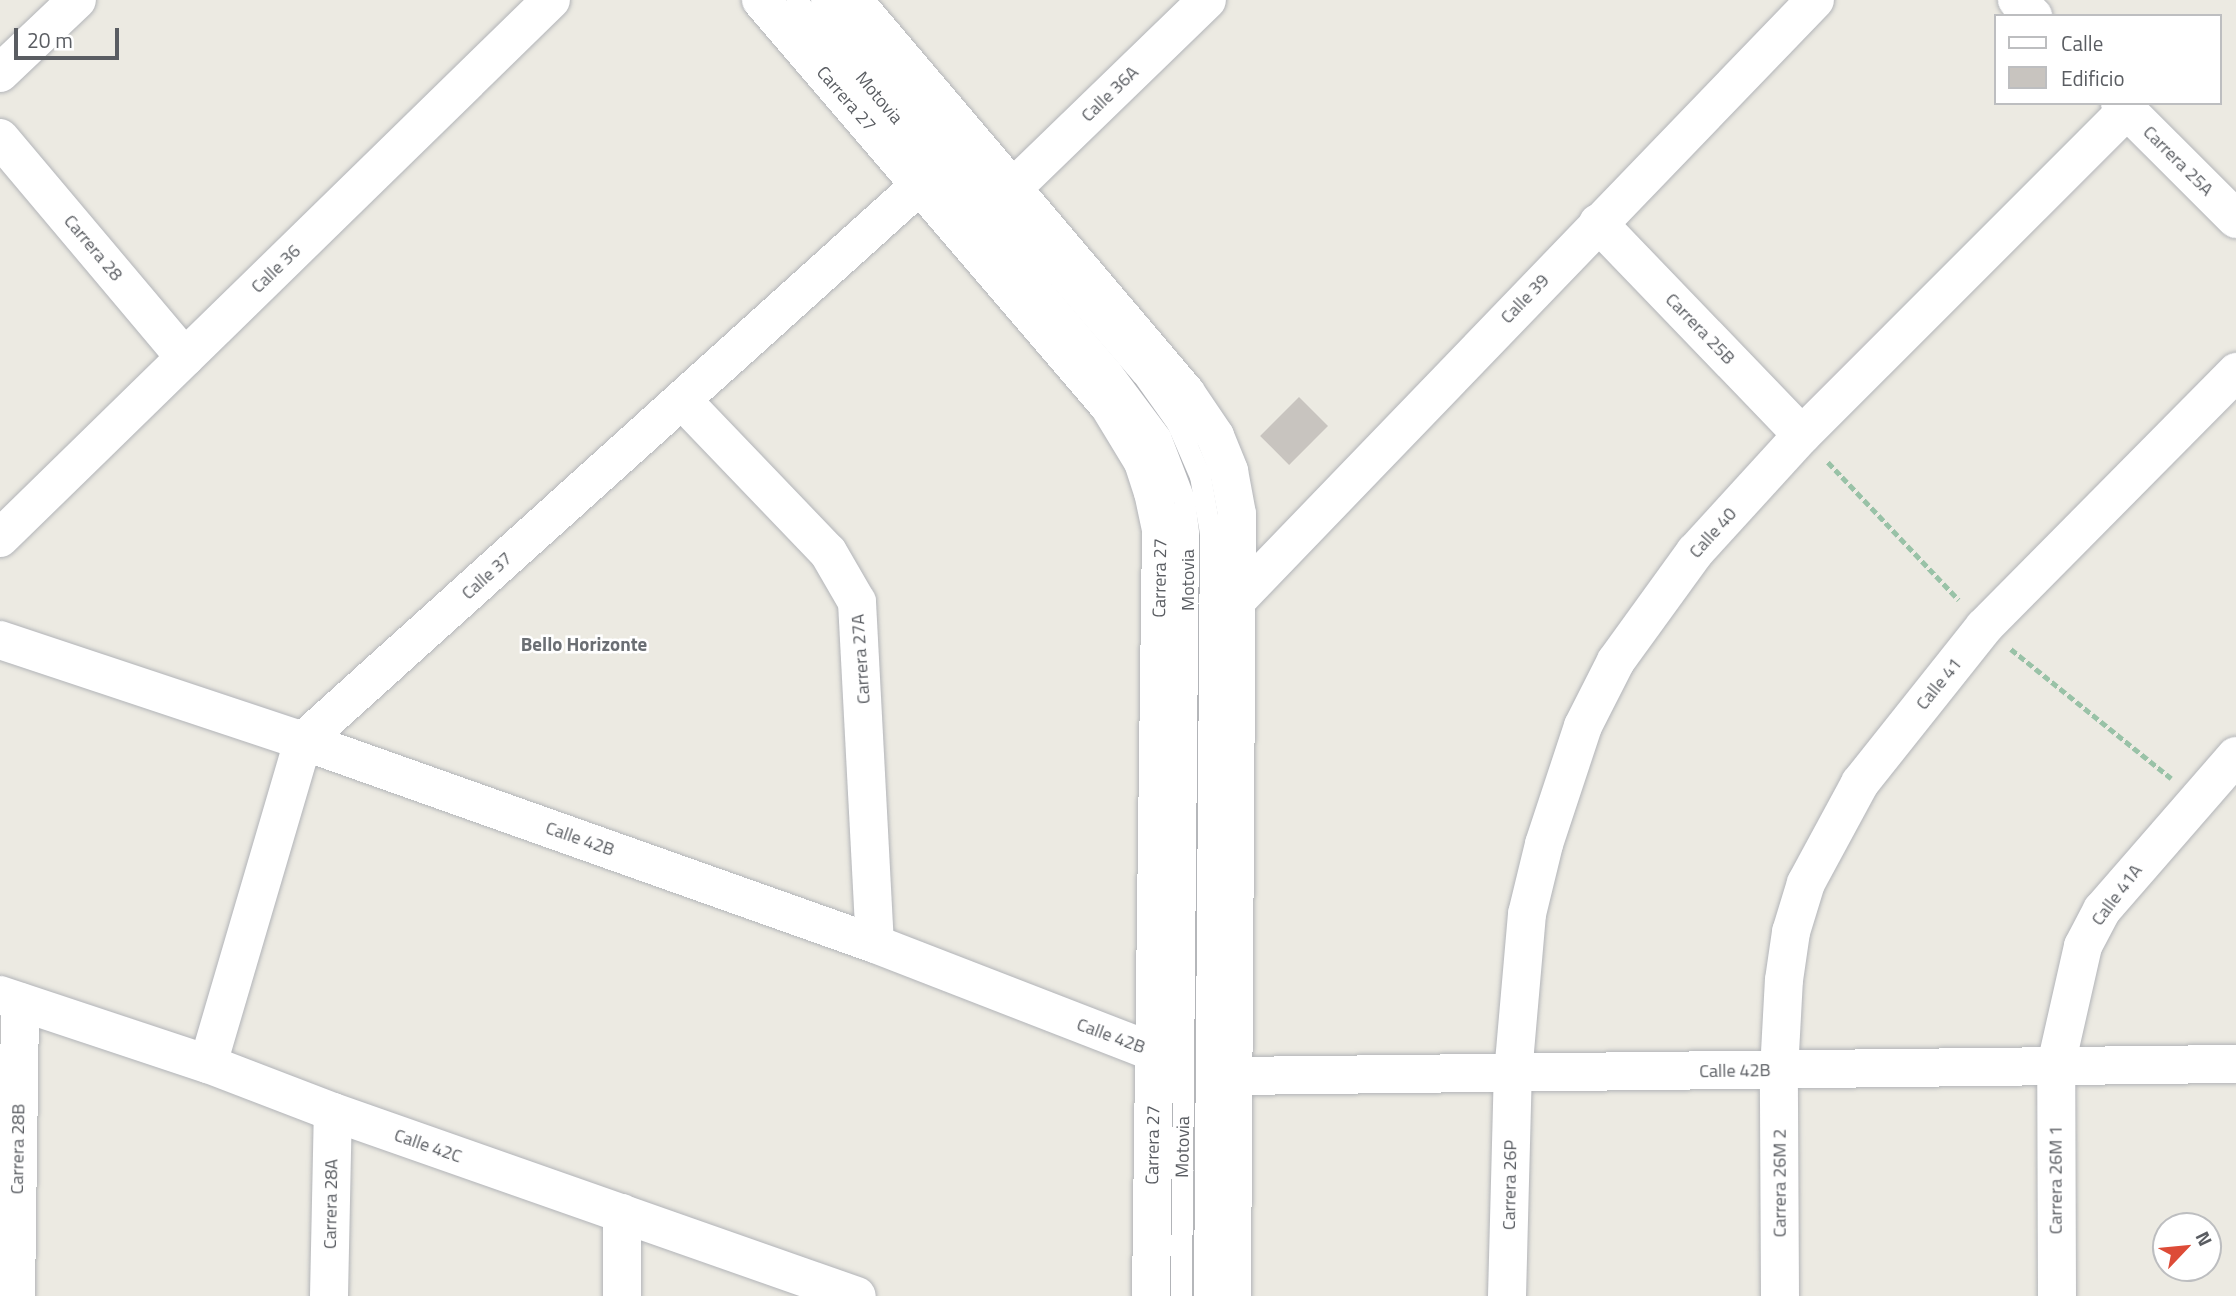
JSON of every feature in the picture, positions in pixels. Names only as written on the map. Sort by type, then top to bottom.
[{"type":"street","points":[[0,73],[77,0]]},
{"type":"street","name":"Calle 36","points":[[0,538],[551,0]]},
{"type":"street","name":"Carrera 27","points":[[761,0],[1109,405],[1143,462],[1153,492],[1161,531],[1152,1296]]},
{"type":"street","points":[[853,0],[1186,393],[1215,436],[1229,471],[1237,514],[1231,1296]]},
{"type":"street","name":"Calle 36A","points":[[1013,188],[1207,0]]},
{"type":"street","name":"Calle 39","points":[[1237,600],[1815,0]]},
{"type":"street","points":[[2017,0],[2031,14]]},
{"type":"street","name":"Carrera 25A","points":[[2124,107],[2236,219]]},
{"type":"street","name":"Calle 40","points":[[1513,1074],[1527,914],[1544,844],[1583,726],[1616,661],[1695,552],[1802,435],[2124,107]]},
{"type":"street","name":"Carrera 28","points":[[0,138],[185,358]]},
{"type":"street","name":"Calle 37","points":[[303,741],[920,185]]},
{"type":"street","name":"Carrera 25B","points":[[1598,223],[1802,435]]},
{"type":"street","name":"Calle 41","points":[[1779,1071],[1791,932],[1806,883],[1860,783],[1984,627],[2236,372]]},
{"type":"street","name":"Carrera 27A","points":[[682,400],[828,552],[857,602],[875,944]]},
{"type":"street","name":"Calle 42B","points":[[0,640],[303,741],[875,944],[1154,1052]]},
{"type":"street","points":[[208,1063],[303,741]]},
{"type":"street","name":"Calle 41A","points":[[2056,1065],[2083,946],[2102,910],[2236,756]]},
{"type":"street","name":"Calle 42C","points":[[10,998],[208,1063],[332,1112],[857,1296]]},
{"type":"street","name":"Carrera 28B","points":[[10,998],[16,1296]]},
{"type":"street","name":"Calle 42B","points":[[1234,1076],[2236,1064]]},
{"type":"street","name":"Carrera 26M 1","points":[[2056,1065],[2057,1296]]},
{"type":"street","name":"Carrera 26M 2","points":[[1779,1071],[1780,1296]]},
{"type":"street","name":"Carrera 26P","points":[[1507,1296],[1513,1074]]},
{"type":"street","name":"Carrera 28A","points":[[329,1296],[332,1112]]},
{"type":"street","points":[[622,1213],[622,1296]]},
{"type":"lane","name":"Motovia","points":[[796,0],[1110,369],[1160,436],[1174,468],[1188,534],[1181,1296]]},
{"type":"lane","name":"Motovia","points":[[821,0],[1142,374],[1177,423],[1200,475],[1210,532],[1204,1296]]},
{"type":"building","points":[[1299,397],[1328,426],[1289,465],[1260,436]]},
{"type":"district","name":"Bello Horizonte","points":[[584,644]]}]
